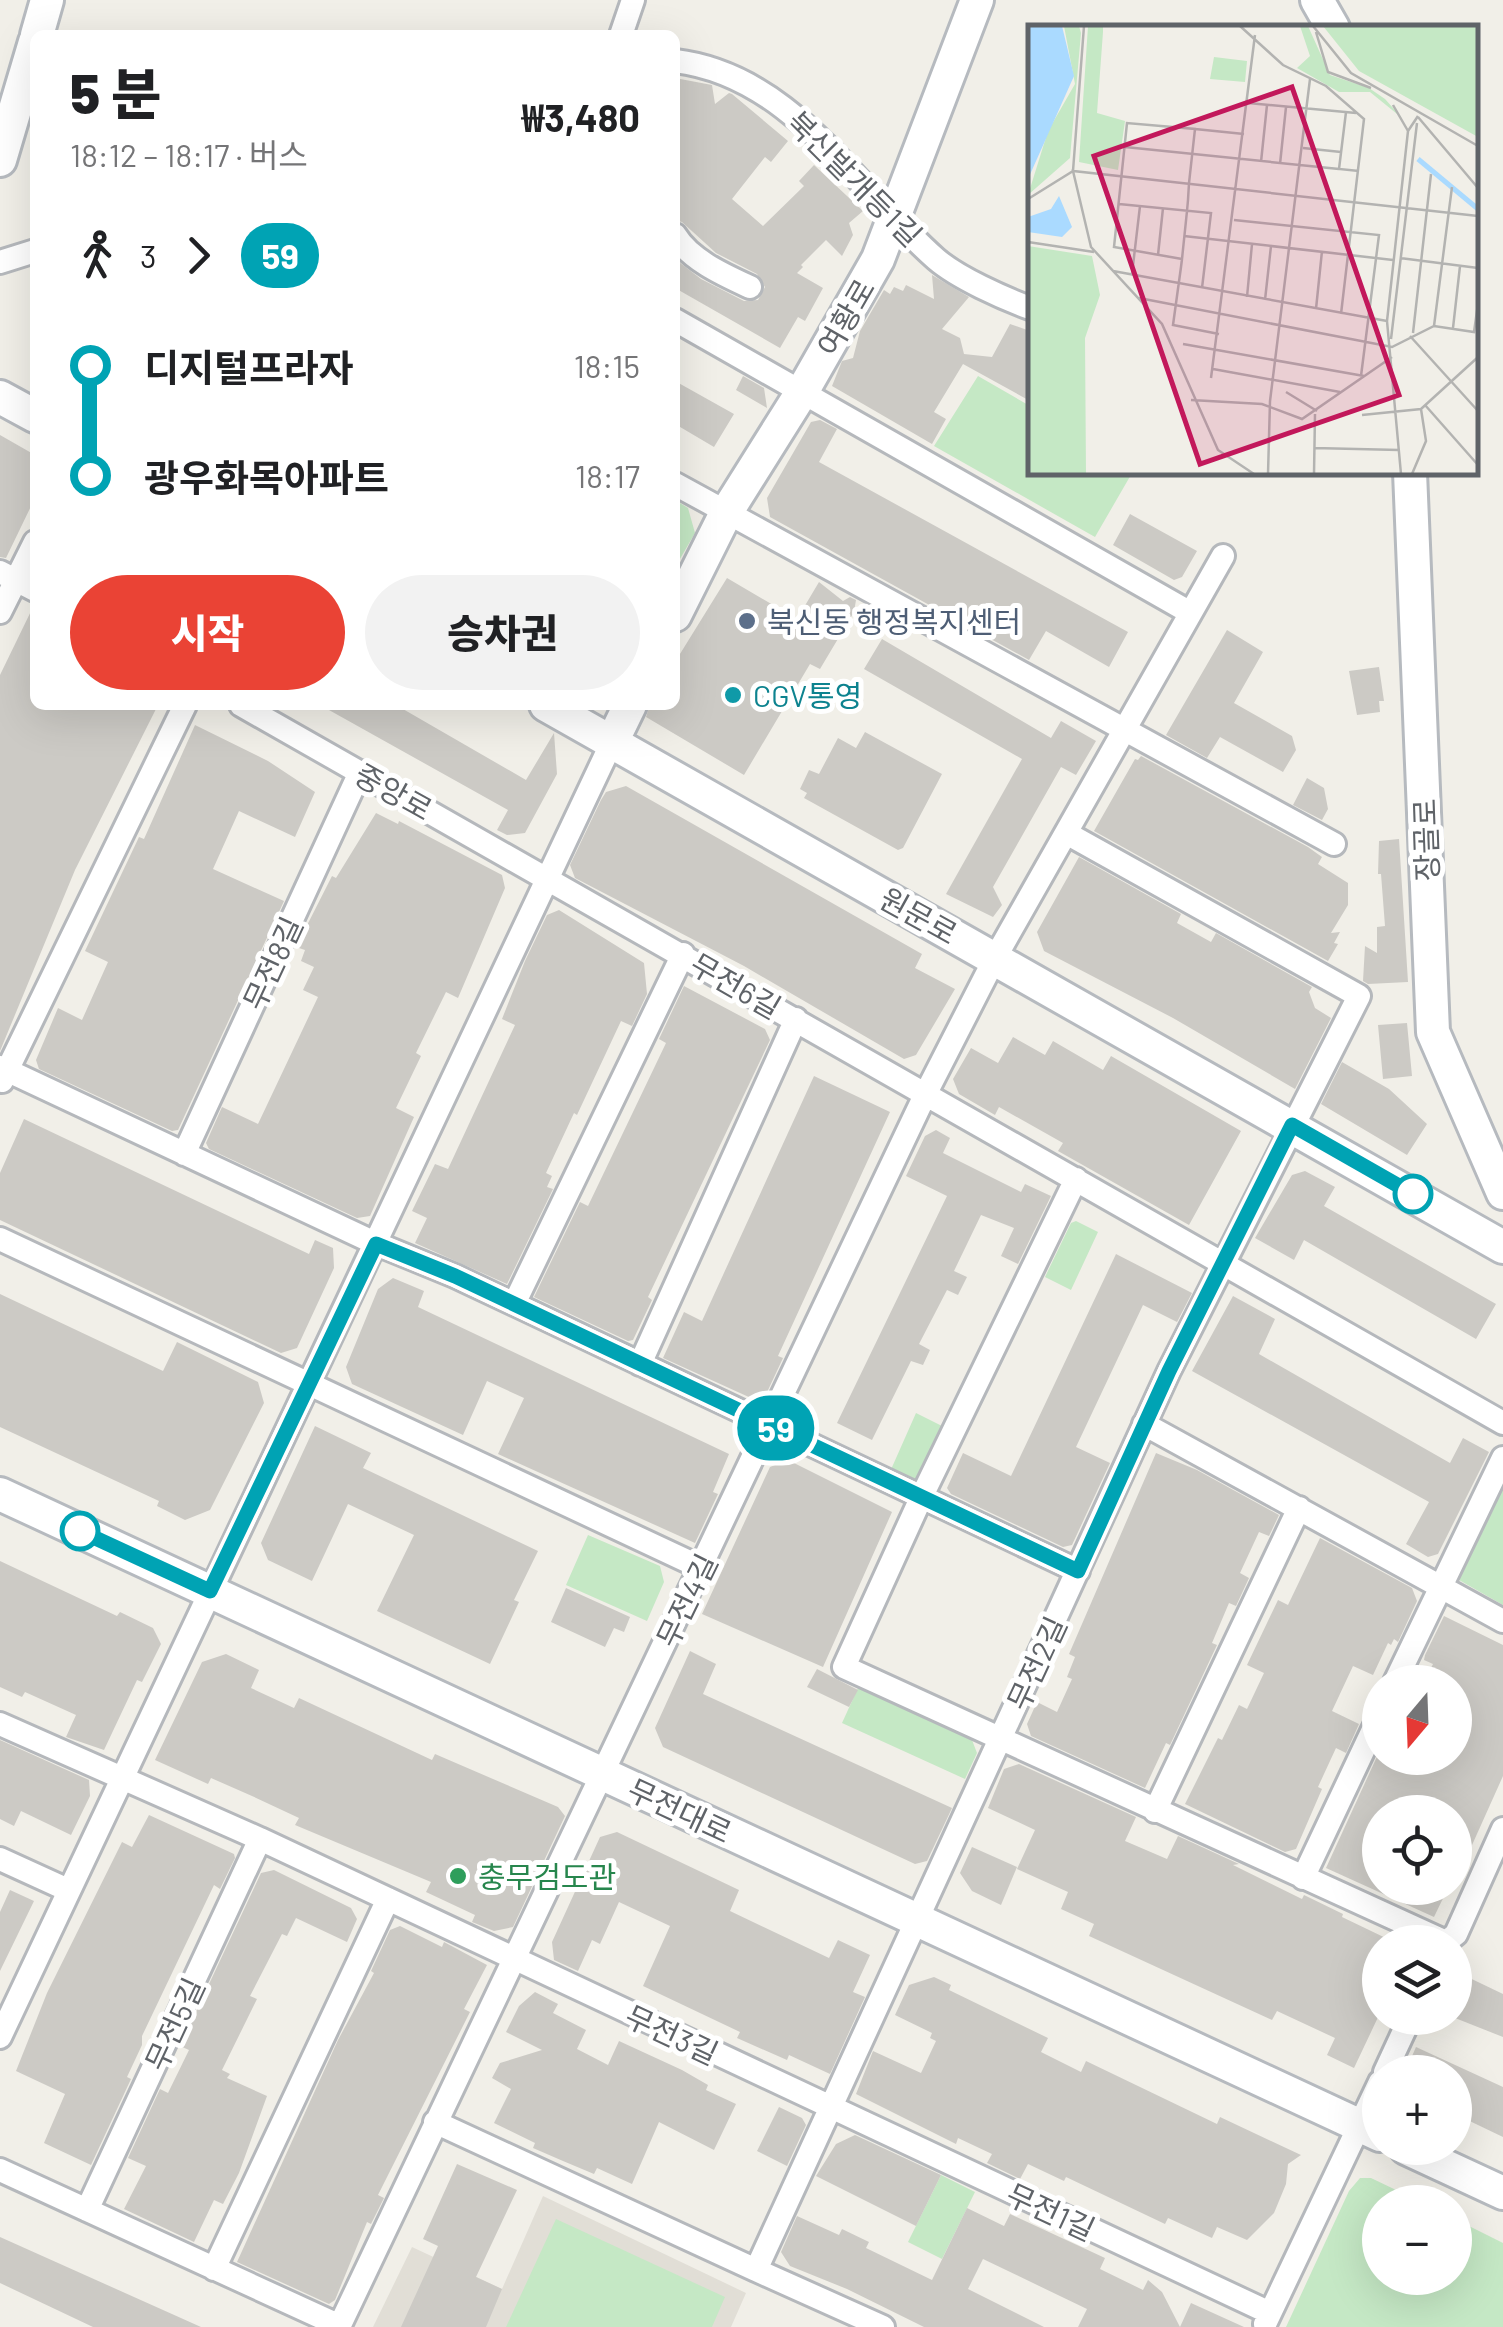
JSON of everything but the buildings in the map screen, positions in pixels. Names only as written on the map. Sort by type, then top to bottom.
[{"type":"street","points":[[39,30],[48,0]]},
{"type":"street","points":[[623,30],[633,0]]},
{"type":"street","name":"여황로","points":[[680,606],[726,514],[878,259],[977,0]]},
{"type":"street","points":[[1317,0],[1331,25]]},
{"type":"street","points":[[0,160],[30,58]]},
{"type":"street","name":"북신발개등1길","points":[[680,62],[705,64],[765,92],[820,140],[939,262],[1028,307]]},
{"type":"street","points":[[680,239],[711,267],[750,287]]},
{"type":"street","points":[[0,262],[30,253]]},
{"type":"street","points":[[680,323],[1189,612]]},
{"type":"street","points":[[0,397],[30,413]]},
{"type":"street","name":"장골로","points":[[1410,475],[1432,1032],[1503,1193]]},
{"type":"street","points":[[680,487],[1334,844]]},
{"type":"street","points":[[0,612],[30,553]]},
{"type":"street","name":"무전4길","points":[[601,1774],[926,1093],[995,958],[1223,556]]},
{"type":"street","points":[[183,710],[2,1074],[514,1304],[1078,1571]]},
{"type":"street","name":"중앙로","points":[[250,710],[546,876]]},
{"type":"street","name":"원문로","points":[[555,710],[1503,1247]]},
{"type":"street","points":[[0,2037],[628,710]]},
{"type":"street","name":"무전8길","points":[[184,1154],[360,772]]},
{"type":"street","points":[[1068,834],[1360,996],[1292,1125]]},
{"type":"street","name":"무전6길","points":[[546,876],[926,1093]]},
{"type":"street","points":[[514,1304],[682,954]]},
{"type":"street","points":[[640,1364],[796,1019]]},
{"type":"street","points":[[926,1093],[1503,1424]]},
{"type":"street","name":"무전2길","points":[[919,1920],[1144,1424],[1292,1125]]},
{"type":"street","points":[[1001,1738],[844,1667],[1076,1179]]},
{"type":"street","points":[[0,1240],[702,1568]]},
{"type":"street","points":[[1144,1424],[1503,1620]]},
{"type":"street","points":[[1403,1665],[1503,1458]]},
{"type":"street","name":"무전대로","points":[[0,1494],[1362,2127]]},
{"type":"street","points":[[1155,1811],[1299,1508]]},
{"type":"street","points":[[0,1724],[260,1839],[512,1959]]},
{"type":"street","name":"무전2길","points":[[1001,1738],[1408,1925]]},
{"type":"street","points":[[1303,1878],[1362,1753]]},
{"type":"street","points":[[0,2170],[340,2327],[601,1774]]},
{"type":"street","points":[[1460,1925],[1503,1830]]},
{"type":"street","name":"무전5길","points":[[87,2210],[260,1839]]},
{"type":"street","points":[[0,1858],[68,1890]]},
{"type":"street","points":[[214,2269],[388,1899]]},
{"type":"street","points":[[756,2270],[919,1920]]},
{"type":"street","name":"무전3길","points":[[512,1959],[832,2109]]},
{"type":"street","name":"무전1길","points":[[832,2109],[1267,2320],[1362,2146]]},
{"type":"street","points":[[436,2122],[883,2327]]},
{"type":"street","points":[[1443,2165],[1503,2193]]},
{"type":"shaded area","points":[[543,2196],[746,2293],[731,2327],[373,2327],[412,2247],[502,2289]]},
{"type":"green space","points":[[978,376],[1028,405],[1028,475],[1131,475],[1095,537],[934,446]]},
{"type":"green space","points":[[680,503],[688,508],[695,533],[680,559]]},
{"type":"green space","points":[[1076,1221],[1098,1232],[1071,1290],[1045,1277],[1071,1223]]},
{"type":"green space","points":[[916,1413],[946,1428],[924,1476],[907,1482],[889,1474]]},
{"type":"green space","points":[[1503,1469],[1503,1605],[1452,1576]]},
{"type":"green space","points":[[588,1535],[660,1566],[664,1582],[647,1621],[566,1585]]},
{"type":"green space","points":[[858,1688],[972,1740],[977,1753],[965,1779],[842,1723]]},
{"type":"green space","points":[[941,2175],[975,2192],[942,2259],[908,2242]]},
{"type":"green space","points":[[1360,2178],[1386,2185],[1362,2185],[1362,2295],[1472,2295],[1472,2228],[1503,2243],[1503,2327],[1286,2327],[1349,2191]]},
{"type":"green space","points":[[556,2219],[725,2297],[712,2327],[506,2327]]},
{"type":"bus line","name":"59","points":[[80,1531],[210,1591],[376,1244],[455,1276],[1078,1571],[1169,1371],[1292,1125],[1413,1194]]},
{"type":"place","name":"북신동 행정복지센터","points":[[747,621]]},
{"type":"place","name":"CGV통영","points":[[733,695]]},
{"type":"place","name":"충무검도관","points":[[458,1876]]}]
